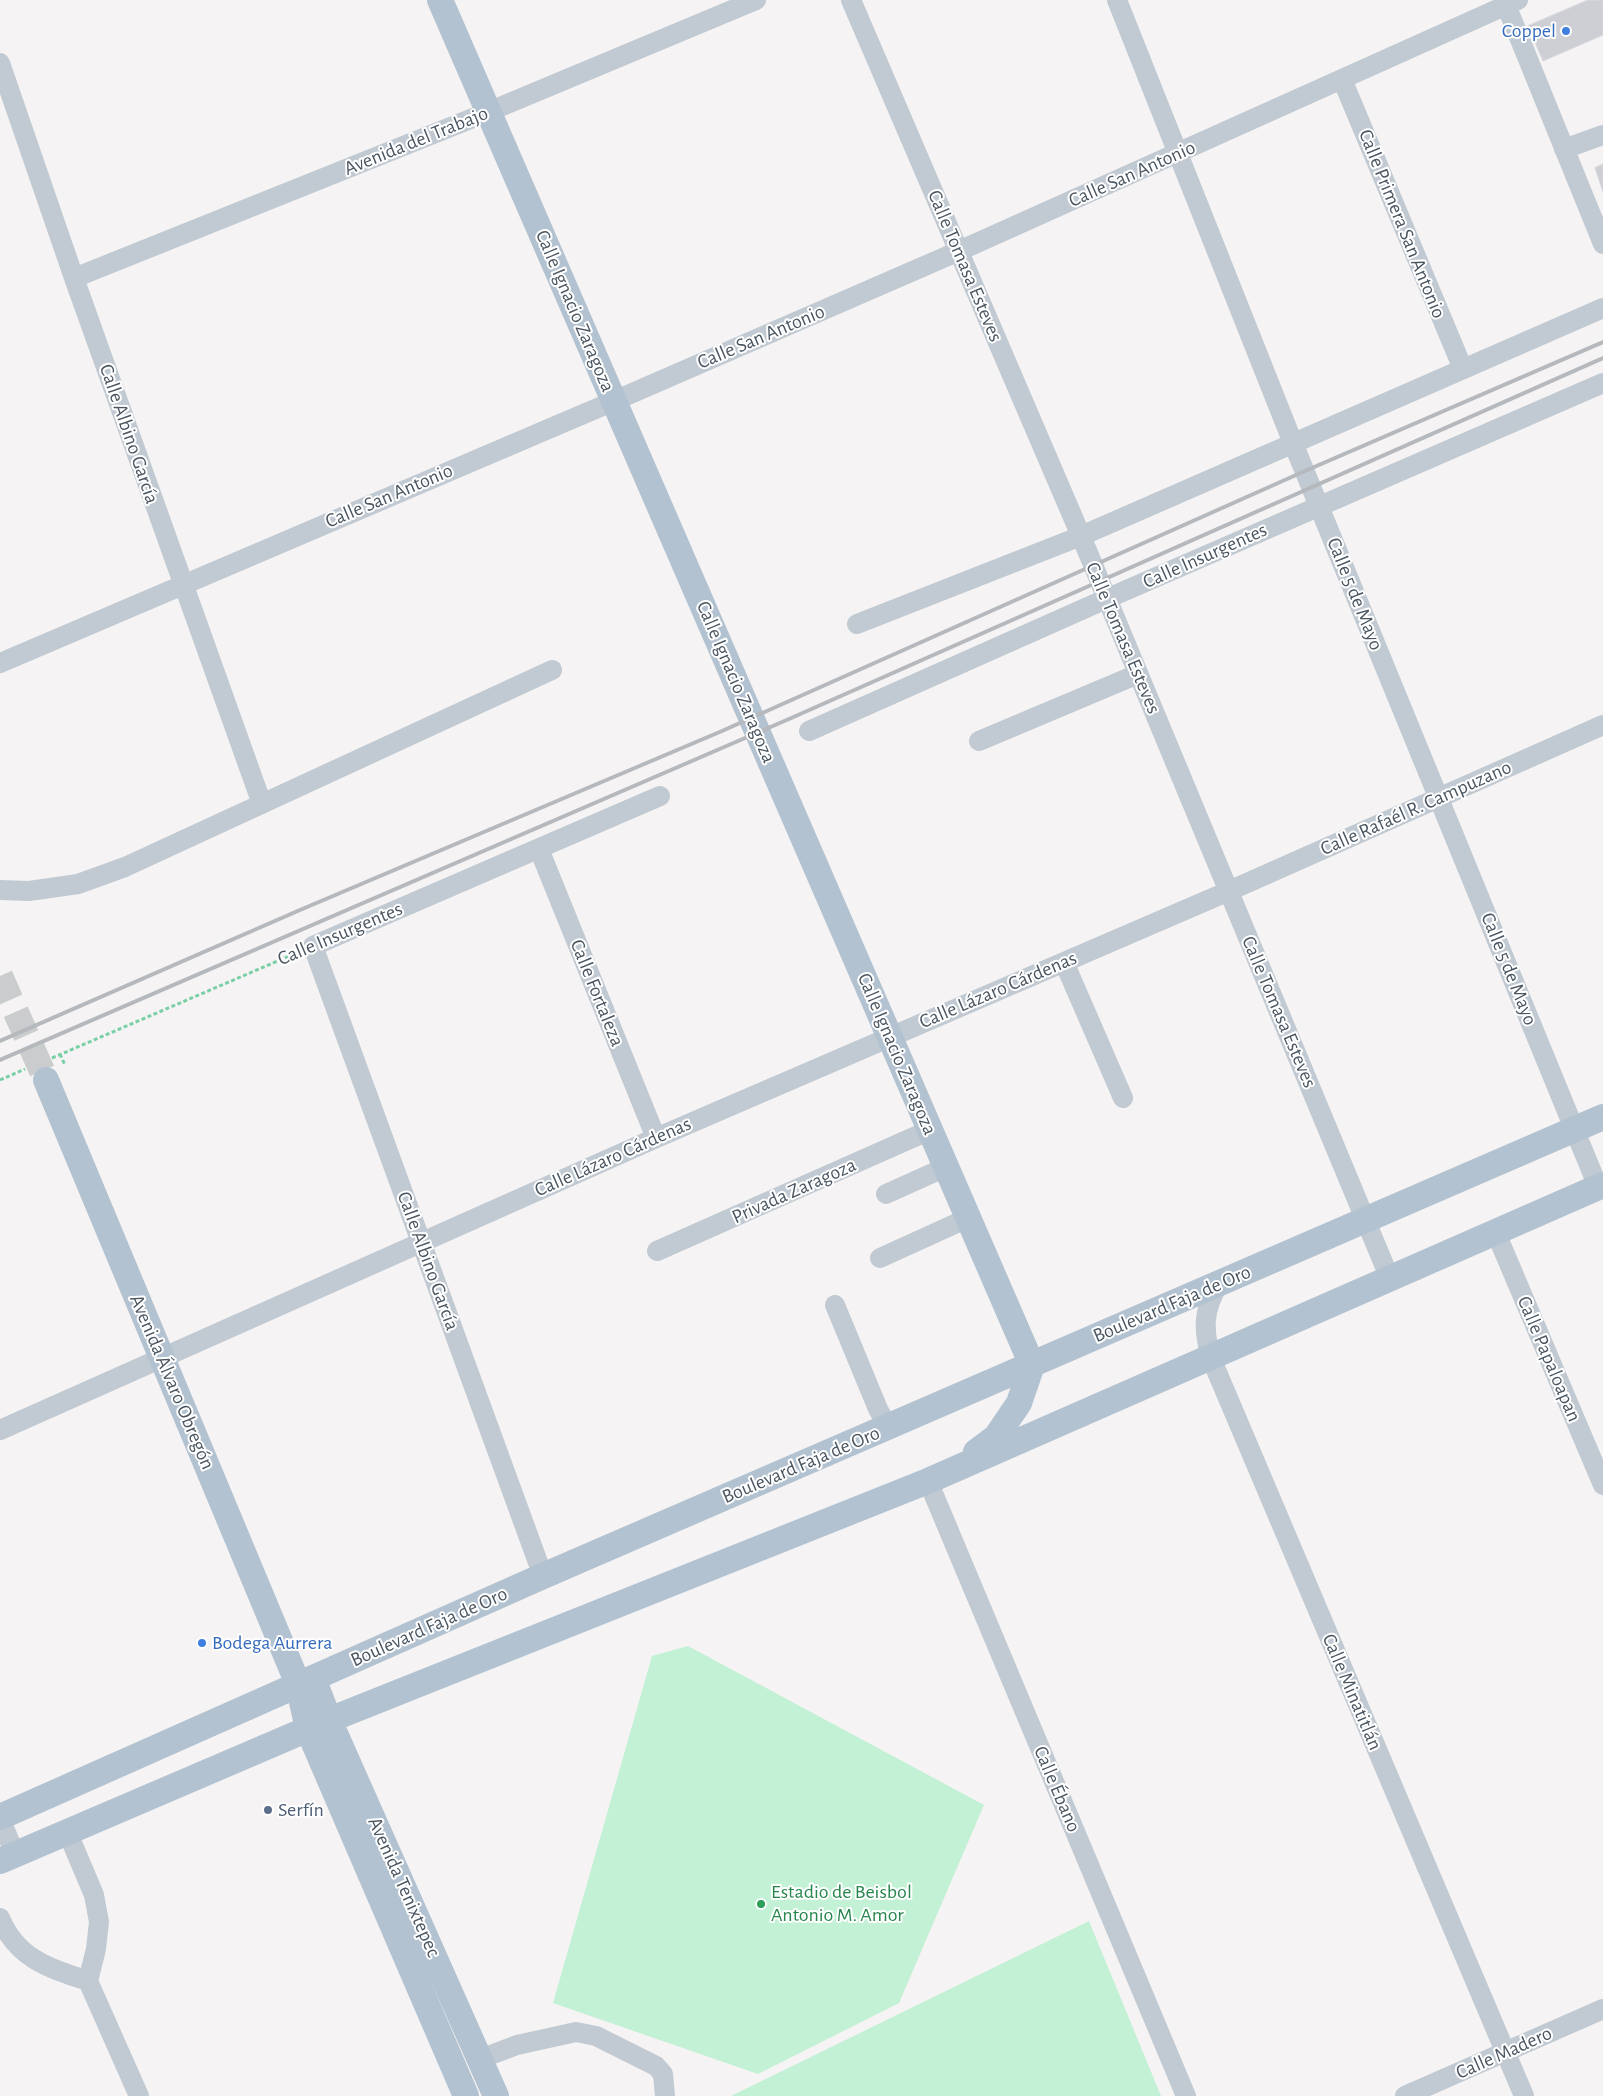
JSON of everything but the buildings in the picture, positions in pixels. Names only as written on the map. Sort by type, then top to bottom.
[{"type":"main road","name":"Calle Ignacio Zaragoza","points":[[440,0],[1032,1364]]},
{"type":"main road","name":"Avenida Álvaro Obregón","points":[[39,1070],[162,1358],[306,1681]]},
{"type":"main road","name":"Boulevard Faja de Oro","points":[[0,1817],[543,1576],[1603,1117]]},
{"type":"main road","points":[[8,1857],[319,1725],[928,1481],[1601,1186]]},
{"type":"main road","points":[[928,1481],[965,1461],[996,1437],[1019,1403],[1032,1364]]},
{"type":"main road","name":"Avenida Tenixtepec","points":[[306,1681],[319,1725],[466,2096]]},
{"type":"main road","name":"Avenida Tenixtepec","points":[[319,1725],[480,2058],[496,2096]]},
{"type":"street","name":"Avenida del Trabajo","points":[[74,278],[488,112],[756,0]]},
{"type":"street","name":"Calle Tomasa Esteves","points":[[850,0],[1080,536],[1390,1279]]},
{"type":"street","name":"Calle 5 de Mayo","points":[[1117,0],[1293,443],[1574,1130],[1601,1186]]},
{"type":"street","name":"Calle San Antonio","points":[[0,663],[614,401],[959,251],[1509,2]]},
{"type":"street","points":[[1509,2],[1564,149],[1603,244]]},
{"type":"street","name":"Calle Albino García","points":[[0,63],[182,584],[262,804]]},
{"type":"street","name":"Calle Primera San Antonio","points":[[1342,79],[1463,369]]},
{"type":"street","points":[[1564,149],[1603,136]]},
{"type":"street","points":[[857,624],[1080,536],[1603,308]]},
{"type":"street","name":"Calle Insurgentes","points":[[809,731],[1106,599],[1603,383]]},
{"type":"street","points":[[0,890],[29,891],[78,884],[124,867],[552,670]]},
{"type":"street","points":[[979,741],[1138,674]]},
{"type":"street","name":"Calle Rafaél R. Campuzano","points":[[1228,891],[1603,725]]},
{"type":"street","name":"Calle Insurgentes","points":[[313,946],[660,796]]},
{"type":"street","name":"Calle Fortaleza","points":[[539,849],[656,1138]]},
{"type":"street","name":"Calle Lázaro Cárdenas","points":[[0,1430],[656,1138],[1228,891]]},
{"type":"street","name":"Calle Albino García","points":[[313,946],[543,1576]]},
{"type":"street","points":[[1064,962],[1123,1098]]},
{"type":"street","name":"Privada Zaragoza","points":[[657,1251],[930,1130]]},
{"type":"street","points":[[886,1194],[946,1167]]},
{"type":"street","points":[[880,1258],[968,1218]]},
{"type":"street","name":"Calle Papaloapan","points":[[1496,1233],[1603,1485]]},
{"type":"street","name":"Calle Minatitlán","points":[[1218,1285],[1209,1300],[1206,1315],[1205,1330],[1211,1358],[1524,2096]]},
{"type":"street","points":[[835,1305],[878,1409],[888,1427]]},
{"type":"street","name":"Calle Ébano","points":[[928,1481],[1186,2096]]},
{"type":"street","points":[[0,1817],[8,1857]]},
{"type":"street","points":[[67,1831],[94,1895],[99,1922],[96,1949],[88,1981],[139,2096]]},
{"type":"street","points":[[0,1918],[18,1948],[38,1963],[88,1981]]},
{"type":"street","name":"Calle Madero","points":[[1405,2096],[1603,2009]]},
{"type":"street","points":[[480,2058],[517,2045],[576,2032],[596,2036],[656,2066],[663,2074],[665,2096]]},
{"type":"path","name":"Calle Insurgentes","points":[[0,1080],[20,1071],[39,1070],[313,946]]},
{"type":"green space","name":"Estadio de Beisbol Antonio M. Amor","points":[[688,1646],[984,1805],[899,2003],[758,2074],[553,2003],[652,1656]]},
{"type":"green space","points":[[1089,1921],[1161,2096],[731,2096]]},
{"type":"tunnel","points":[[0,976],[46,1080]]},
{"type":"railway","points":[[0,1041],[300,910],[722,731],[1305,471],[1603,342]]},
{"type":"railway","points":[[0,1060],[789,719],[1603,358]]},
{"type":"place","name":"Coppel","points":[[1566,31]]},
{"type":"place","name":"Bodega Aurrera","points":[[202,1643]]},
{"type":"place","name":"Serfín","points":[[268,1810]]},
{"type":"place","name":"Estadio de Beisbol Antonio M. Amor","points":[[761,1904]]}]
